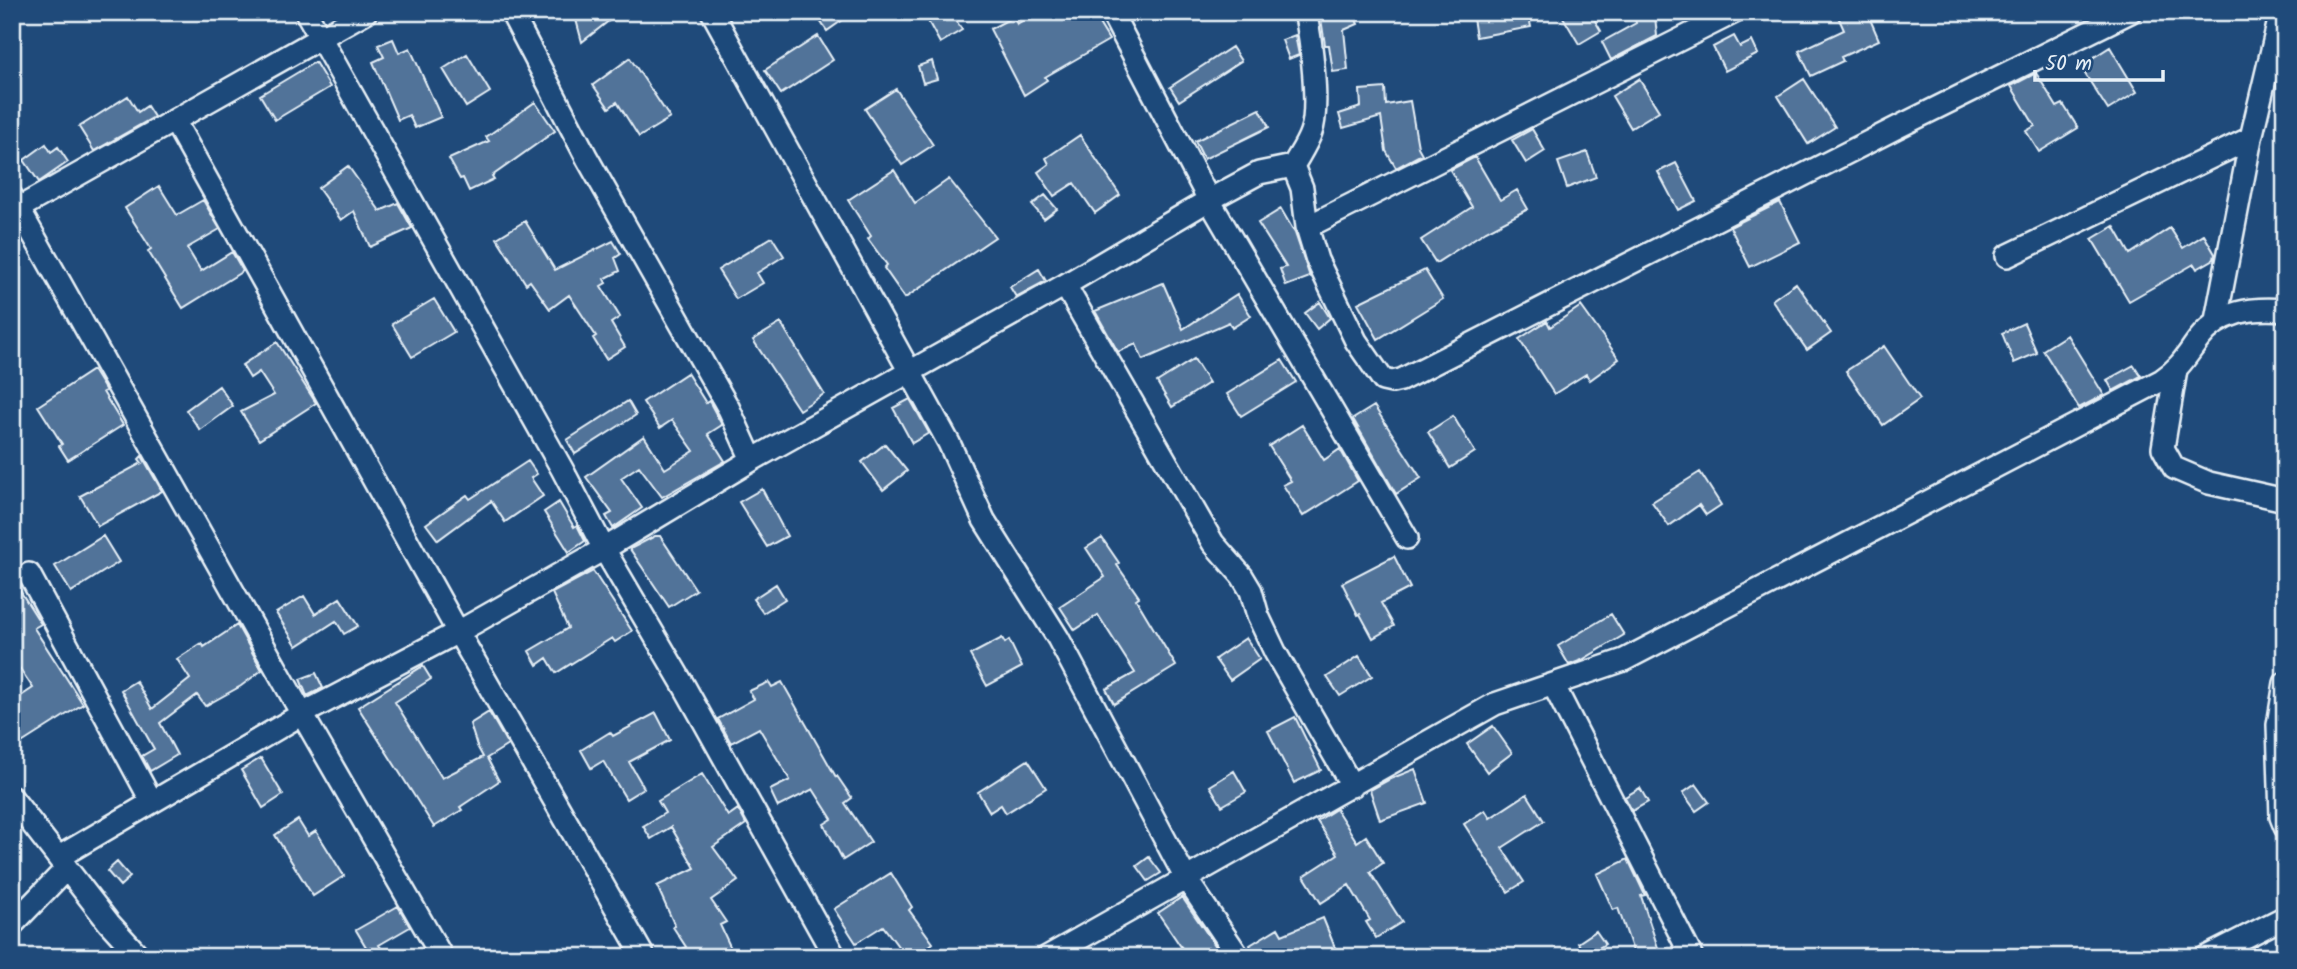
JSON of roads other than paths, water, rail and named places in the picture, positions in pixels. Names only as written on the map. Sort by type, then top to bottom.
[{"type":"street","points":[[306,12],[604,549],[683,684],[835,957]]},
{"type":"street","points":[[366,12],[175,122],[14,206],[442,957]]},
{"type":"street","points":[[511,12],[587,158],[729,409],[752,460]]},
{"type":"street","points":[[712,12],[949,443],[984,520],[1058,638],[1185,877],[1239,957]]},
{"type":"street","points":[[1111,12],[1209,200],[1407,538]]},
{"type":"street","points":[[12,925],[63,862],[152,802],[302,714],[458,632],[604,549],[752,460],[909,374],[1209,200],[1259,173],[1293,166],[1312,131],[1314,102],[1309,30],[1305,12]]},
{"type":"street","points":[[1307,227],[1734,12]]},
{"type":"street","points":[[1293,166],[1302,188],[1307,227],[1317,260],[1356,341],[1383,380],[1392,382],[1401,380],[2130,12]]},
{"type":"street","points":[[1047,957],[1495,704],[1624,660],[2162,380],[2176,370],[2216,320],[2251,138],[2281,12]]},
{"type":"street","points":[[175,122],[458,632],[644,957]]},
{"type":"street","points":[[2007,256],[2251,138]]},
{"type":"street","points":[[1065,285],[1213,543],[1242,576],[1251,591],[1258,616],[1275,652],[1352,786]]},
{"type":"street","points":[[2216,320],[2244,311],[2285,310]]},
{"type":"street","points":[[2176,370],[2163,448],[2174,468],[2209,483],[2285,500]]},
{"type":"street","points":[[29,574],[152,802]]},
{"type":"street","points":[[2285,683],[2278,726],[2281,817],[2285,827]]},
{"type":"street","points":[[1553,686],[1692,957]]},
{"type":"street","points":[[12,798],[109,923],[140,957]]},
{"type":"street","points":[[2206,957],[2285,917]]}]
